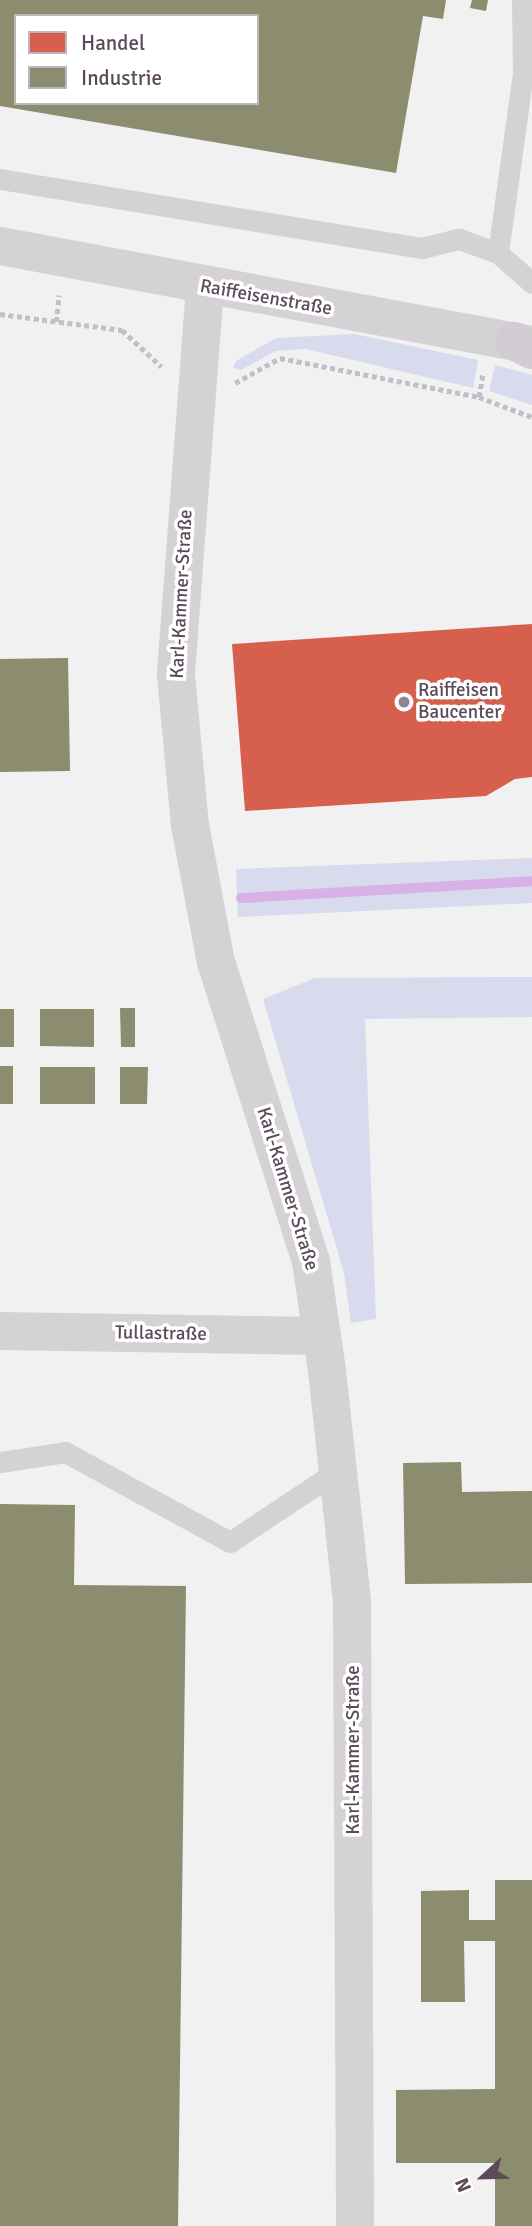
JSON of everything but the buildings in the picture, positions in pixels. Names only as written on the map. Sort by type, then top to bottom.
[{"type":"street","name":"Raiffeisenstraße","points":[[0,246],[205,287],[526,345]]},
{"type":"street","name":"Karl-Kammer-Straße","points":[[205,287],[176,675],[190,825],[216,962],[311,1261],[322,1336],[352,1602],[355,2226]]},
{"type":"street","name":"Tullastraße","points":[[0,1331],[322,1336]]},
{"type":"lane","points":[[498,253],[523,72],[522,0]]},
{"type":"lane","points":[[0,179],[422,248],[459,239],[498,253],[532,283]]},
{"type":"lane","points":[[0,1462],[65,1452],[230,1542],[337,1471]]},
{"type":"path","points":[[479,397],[532,416]]},
{"type":"shaded area","points":[[354,334],[478,360],[473,388],[306,349],[276,351],[241,370],[233,368],[236,361],[276,338]]},
{"type":"shaded area","points":[[495,365],[532,375],[532,405],[489,391]]},
{"type":"shaded area","points":[[532,858],[532,903],[238,917],[236,869]]},
{"type":"shaded area","points":[[532,977],[532,1017],[365,1019],[376,1319],[351,1323],[344,1273],[263,999],[315,978]]},
{"type":"waterway","points":[[241,898],[532,881]]},
{"type":"place","name":"Raiffeisen Baucenter","points":[[404,702]]}]
